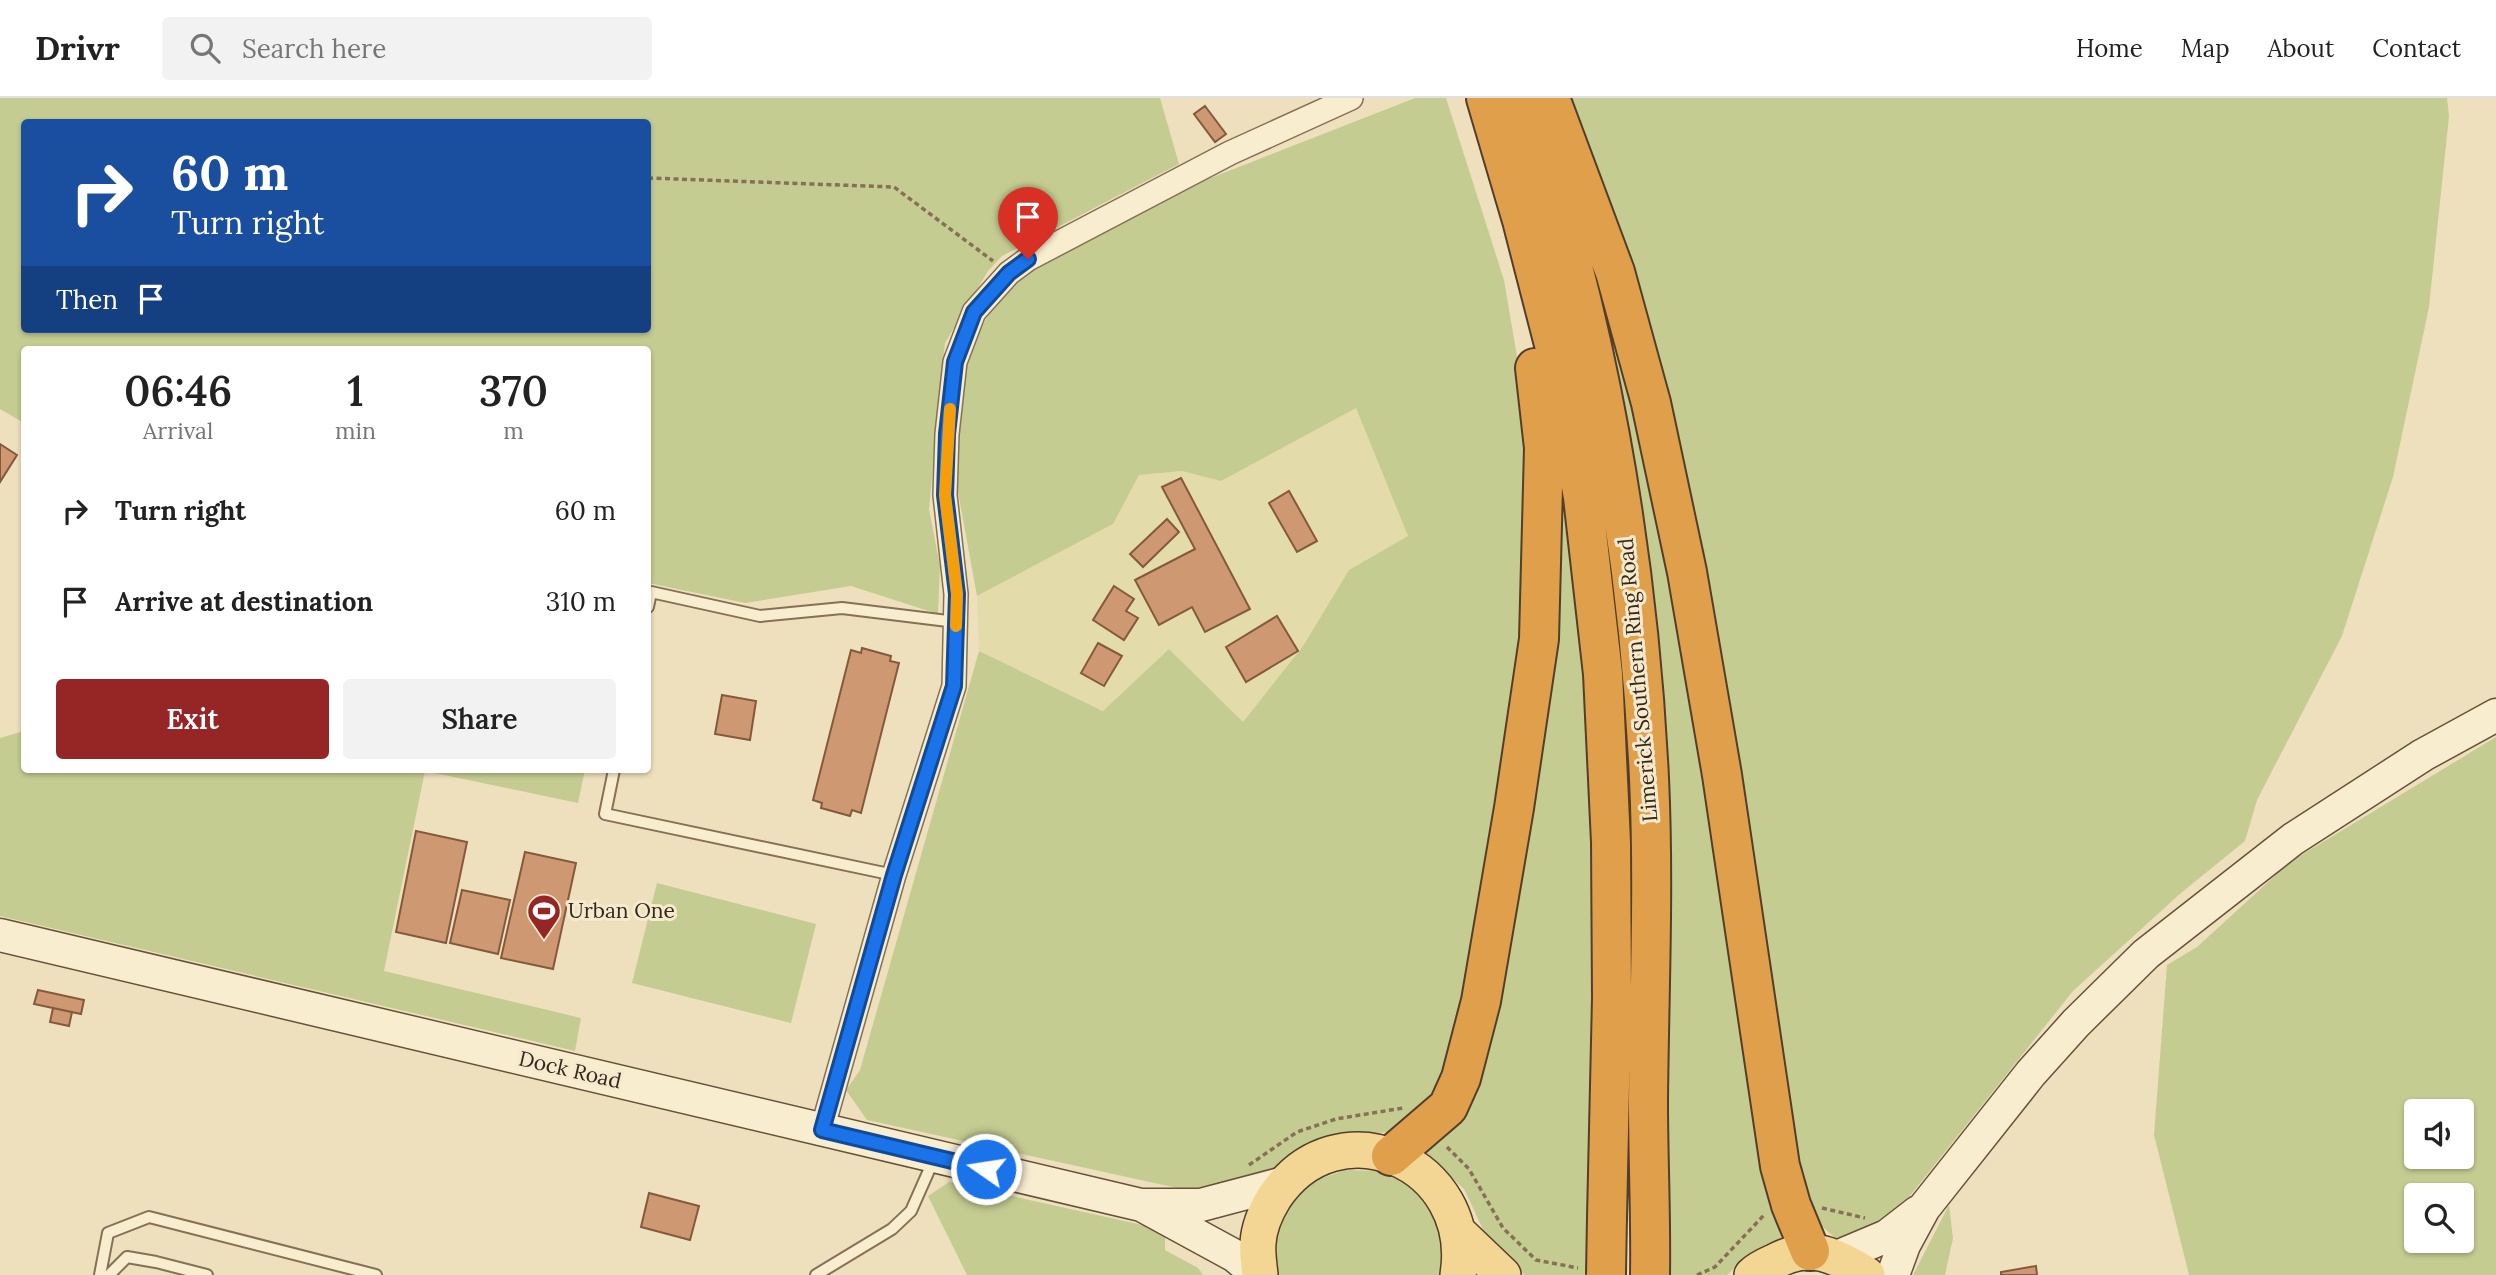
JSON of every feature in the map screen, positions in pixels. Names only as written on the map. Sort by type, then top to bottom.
[{"type":"highway","points":[[1458,98],[1514,253]]},
{"type":"highway","points":[[1391,1156],[1448,1107],[1461,1078],[1481,1001],[1539,639],[1544,447],[1533,343],[1499,180],[1476,98]]},
{"type":"highway","name":"Limerick Southern Ring Road","points":[[1486,98],[1522,220],[1556,352],[1583,497],[1604,674],[1611,842],[1612,998],[1606,1275]]},
{"type":"highway","name":"Limerick Southern Ring Road","points":[[1524,98],[1565,232],[1592,350],[1626,532],[1637,634],[1650,791],[1650,1275]]},
{"type":"highway","points":[[1550,98],[1615,272],[1651,403],[1687,572],[1722,775],[1780,1166],[1791,1205],[1824,1254]]},
{"type":"main road","points":[[1893,1275],[1904,1245],[1924,1208],[2031,1073],[2076,1023],[2146,954],[2293,839],[2423,755],[2496,715]]},
{"type":"main road","name":"Dock Road","points":[[1,939],[1141,1205],[1201,1205],[1284,1183]]},
{"type":"main road","points":[[1259,1275],[1257,1244],[1266,1211],[1284,1183],[1307,1165],[1334,1153],[1363,1150],[1391,1156],[1415,1168],[1435,1185],[1450,1208],[1459,1233],[1461,1257],[1458,1275]]},
{"type":"main road","name":"Dock Road","points":[[1141,1205],[1235,1256],[1259,1275]]},
{"type":"main road","points":[[1752,1275],[1785,1255],[1824,1254],[1887,1236],[1924,1208]]},
{"type":"main road","points":[[1459,1233],[1503,1275]]},
{"type":"main road","points":[[1824,1254],[1867,1275]]},
{"type":"street","points":[[822,1130],[894,875],[954,686],[957,594],[945,495],[947,434],[955,362],[974,312],[1009,273],[1028,259],[1230,153],[1351,98]]},
{"type":"lane","points":[[651,592],[760,616],[842,608],[956,622]]},
{"type":"lane","points":[[613,773],[605,814],[894,875]]},
{"type":"lane","points":[[816,1275],[892,1229],[911,1211],[935,1157]]},
{"type":"lane","points":[[100,1275],[108,1233],[149,1217],[376,1275]]},
{"type":"lane","points":[[109,1275],[127,1257],[206,1275]]},
{"type":"path","points":[[651,178],[894,187],[1009,273]]},
{"type":"shaded area","points":[[1356,407],[1408,536],[1349,570],[1303,646],[1243,722],[1169,649],[1104,711],[979,651],[977,596],[1113,524],[1138,475],[1182,471],[1221,481]]},
{"type":"green space","points":[[0,98],[1160,98],[1179,164],[1002,256],[988,271],[945,343],[929,509],[940,566],[938,614],[851,586],[745,603],[651,584],[651,346],[21,346],[21,421],[0,409]]},
{"type":"green space","points":[[1415,98],[1446,98],[1504,280],[1527,415],[1527,553],[1515,731],[1456,1056],[1438,1104],[1393,1132],[1324,1136],[1272,1171],[1227,1190],[1177,1188],[867,1120],[846,1090],[860,1070],[979,651],[1103,711],[1169,649],[1243,722],[1303,646],[1349,570],[1408,536],[1356,408],[1221,481],[1182,471],[1139,475],[1113,524],[977,596],[954,470],[967,355],[992,308],[1025,270],[1175,192]]},
{"type":"green space","points":[[1560,98],[2447,98],[2449,116],[2429,307],[2393,477],[2342,636],[2257,800],[2245,841],[2181,893],[2073,991],[1904,1202],[1879,1223],[1848,1235],[1835,1238],[1815,1220],[1801,1187],[1760,946]]},
{"type":"green space","points":[[1580,262],[1594,266],[1661,523],[1782,1243],[1745,1259],[1727,1275],[1670,1275],[1667,871],[1640,500]]},
{"type":"green space","points":[[1561,493],[1573,560],[1595,801],[1589,1275],[1525,1275],[1493,1251],[1464,1189],[1425,1153],[1467,1109]]},
{"type":"green space","points":[[21,732],[21,773],[425,773],[384,971],[581,1018],[575,1051],[0,916],[0,738]]},
{"type":"green space","points":[[2496,737],[2496,1275],[2189,1275],[2154,1135],[2167,965],[2197,947],[2290,862]]},
{"type":"green space","points":[[435,773],[584,773],[578,803]]},
{"type":"green space","points":[[657,883],[816,924],[791,1023],[632,983]]},
{"type":"green space","points":[[1345,1170],[1379,1171],[1410,1184],[1433,1209],[1445,1240],[1444,1275],[1277,1275],[1274,1250],[1277,1236],[1295,1199],[1314,1182]]},
{"type":"green space","points":[[949,1182],[1165,1230],[1165,1250],[1198,1268],[1203,1275],[967,1275],[928,1196]]},
{"type":"green space","points":[[1949,1205],[1953,1238],[1945,1275],[1913,1275]]},
{"type":"building","points":[[1205,106],[1226,134],[1215,142],[1194,114]]},
{"type":"building","points":[[0,444],[17,455],[0,482]]},
{"type":"building","points":[[1181,478],[1250,609],[1205,632],[1192,607],[1159,625],[1135,580],[1195,549],[1162,487]]},
{"type":"building","points":[[1289,491],[1317,541],[1297,552],[1269,503]]},
{"type":"building","points":[[1167,519],[1179,532],[1143,567],[1130,554]]},
{"type":"building","points":[[1114,586],[1134,599],[1126,611],[1138,618],[1124,640],[1093,620]]},
{"type":"building","points":[[1277,616],[1298,651],[1246,682],[1226,647]]},
{"type":"building","points":[[1098,643],[1122,656],[1104,686],[1081,673]]},
{"type":"building","points":[[862,648],[891,656],[890,661],[899,663],[861,813],[852,810],[850,816],[821,808],[822,803],[813,800],[851,650],[861,653]]},
{"type":"building","points":[[722,695],[756,701],[750,740],[715,734]]},
{"type":"building","points":[[416,831],[467,842],[446,943],[396,932]]},
{"type":"building","points":[[525,852],[576,863],[553,969],[501,958]]},
{"type":"building","points":[[462,890],[510,900],[498,954],[450,943]]},
{"type":"building","points":[[38,990],[84,1000],[81,1014],[34,1004]]},
{"type":"building","points":[[53,1008],[72,1012],[69,1026],[50,1022]]},
{"type":"building","points":[[649,1193],[699,1206],[690,1240],[641,1227]]},
{"type":"building","points":[[2036,1266],[2037,1275],[2001,1275],[2001,1272]]},
{"type":"slow traffic","points":[[950,409],[945,495],[957,594],[956,626]]},
{"type":"place","name":"Urban One","points":[[544,941]]},
{"type":"route","points":[[986,1169],[822,1130],[894,875],[954,686],[957,594],[945,495],[947,434],[955,362],[974,312],[1009,273],[1028,259]]}]
